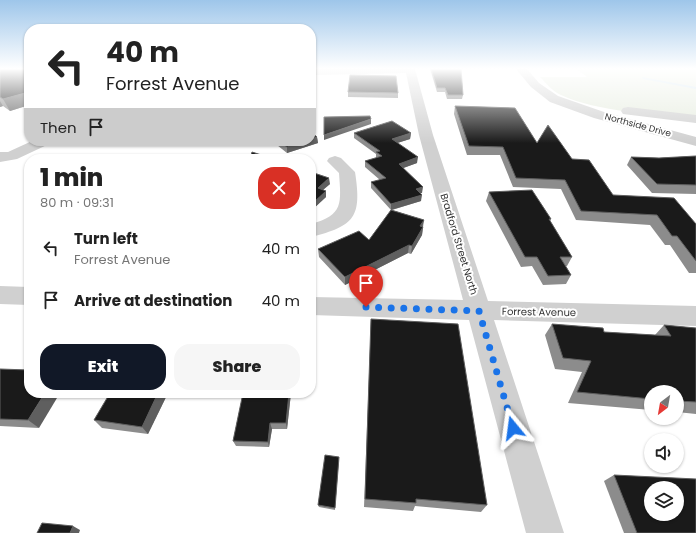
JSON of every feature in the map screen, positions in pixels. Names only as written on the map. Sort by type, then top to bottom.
[{"type":"street","name":"Bradford Street North","points":[[416,94],[426,135],[545,533]]},
{"type":"street","name":"Northside Drive","points":[[546,94],[599,115],[696,142]]},
{"type":"street","points":[[573,105],[696,119]]},
{"type":"street","points":[[0,157],[11,156],[33,146]]},
{"type":"street","points":[[316,229],[333,224],[342,218],[349,206],[347,172],[335,161]]},
{"type":"street","points":[[0,295],[24,296]]},
{"type":"street","name":"Forrest Avenue","points":[[316,306],[696,316]]},
{"type":"shaded area","points":[[558,94],[696,94],[696,119],[609,109],[575,101]]},
{"type":"building","points":[[0,94],[22,94],[3,99],[0,97]]},
{"type":"building","points":[[448,94],[463,95],[448,95]]},
{"type":"building","points":[[455,106],[515,108],[537,143],[548,125],[572,159],[589,160],[613,195],[674,198],[696,224],[696,261],[677,236],[672,236],[657,215],[581,211],[565,180],[516,178],[503,147],[469,146]]},
{"type":"building","points":[[370,116],[371,119],[324,135],[324,117]]},
{"type":"building","points":[[392,121],[411,133],[392,139],[418,157],[399,164],[423,187],[416,189],[422,195],[391,204],[371,182],[386,178],[365,161],[382,156],[376,152],[380,151],[354,133]]},
{"type":"building","points":[[696,156],[696,185],[657,184],[631,157],[659,158]]},
{"type":"building","points":[[316,174],[329,178],[318,188],[326,191],[316,200]]},
{"type":"building","points":[[532,190],[551,219],[549,219],[572,257],[560,257],[571,275],[548,276],[537,257],[525,257],[489,192]]},
{"type":"building","points":[[391,210],[424,220],[420,226],[423,227],[412,246],[409,245],[345,277],[318,249],[359,231],[369,240]]},
{"type":"building","points":[[371,319],[458,324],[487,505],[416,499],[416,503],[365,499]]},
{"type":"building","points":[[552,324],[603,328],[604,332],[671,336],[664,325],[696,328],[696,402],[684,401],[684,385],[644,385],[644,398],[577,392],[591,361],[563,358]]},
{"type":"building","points":[[0,369],[24,370],[24,398],[42,398],[28,420],[0,419]]},
{"type":"building","points":[[107,398],[156,398],[142,427],[94,420]]},
{"type":"building","points":[[242,398],[288,398],[286,423],[270,423],[268,442],[233,441]]},
{"type":"building","points":[[325,455],[339,457],[335,508],[318,505]]},
{"type":"building","points":[[614,475],[696,479],[696,533],[637,533]]},
{"type":"building","points":[[42,523],[73,526],[70,533],[37,533]]},
{"type":"route","points":[[366,307],[479,311],[513,428]]}]
